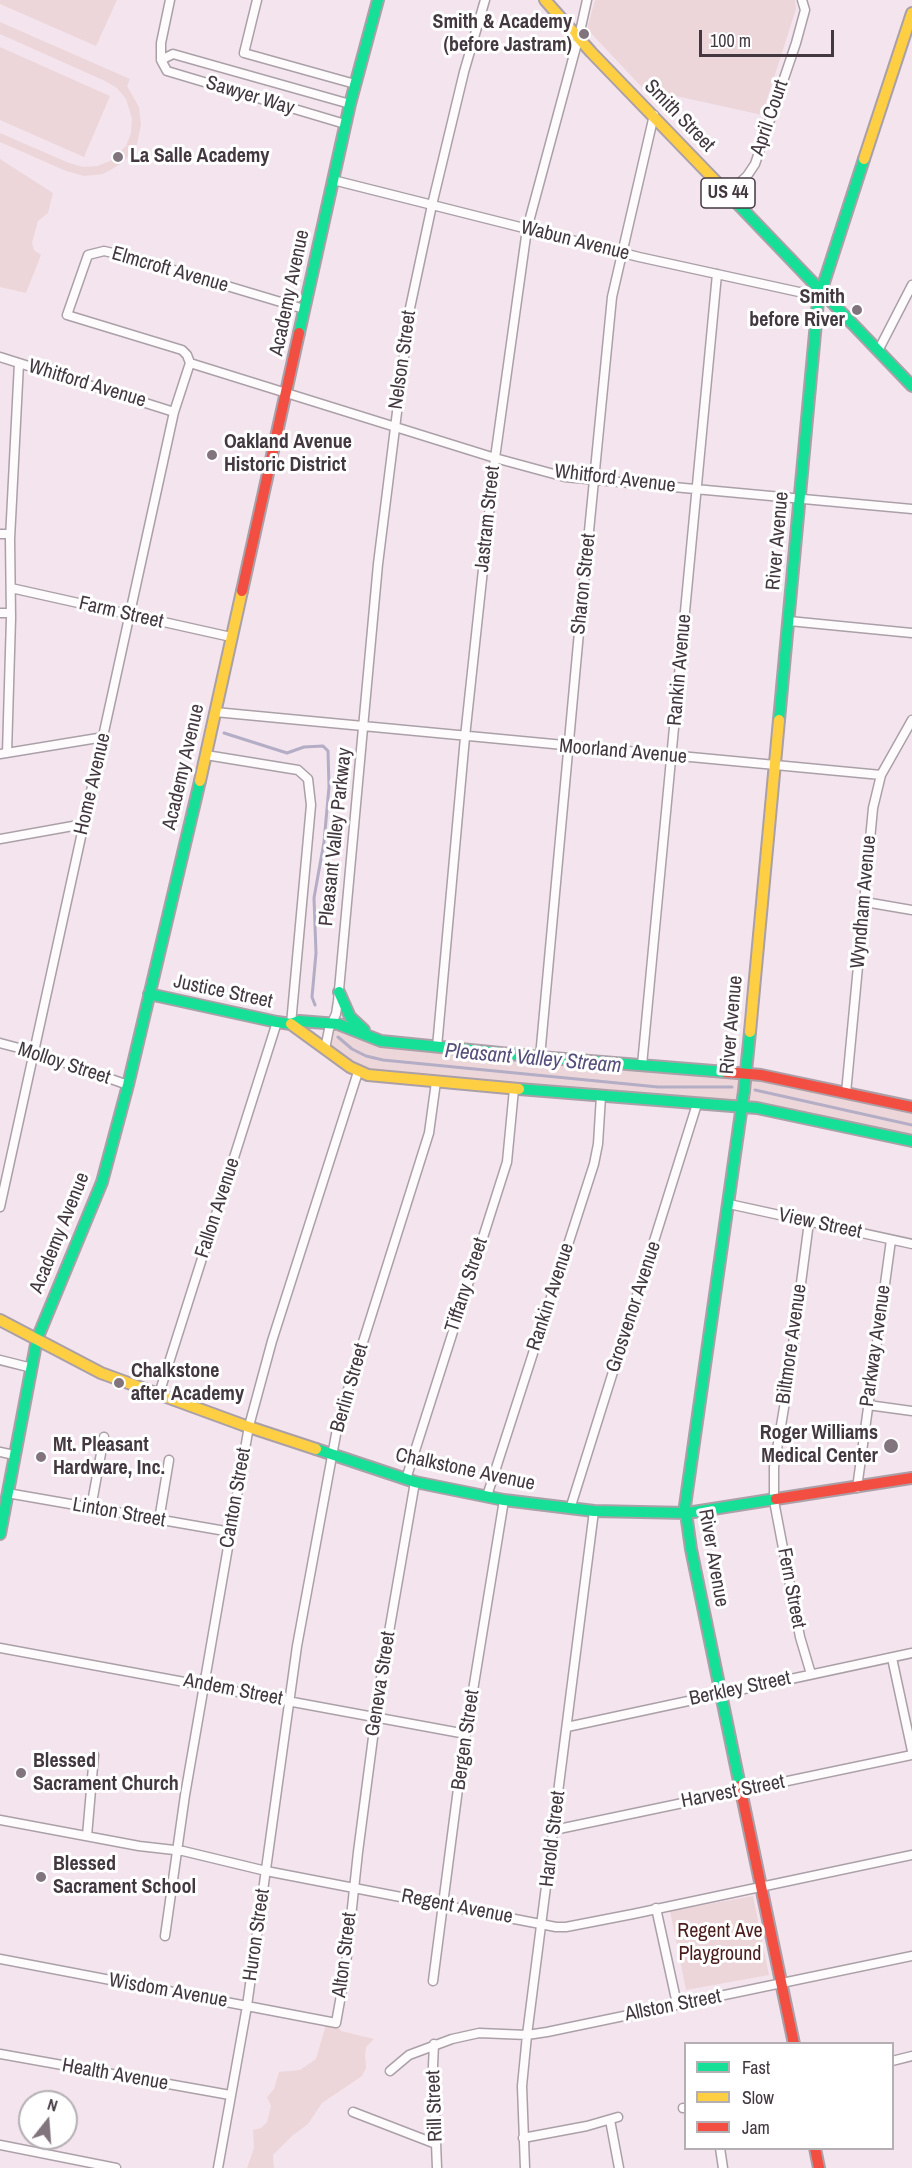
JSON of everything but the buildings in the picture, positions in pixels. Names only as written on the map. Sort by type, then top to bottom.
[{"type":"street","points":[[161,60],[164,24],[170,0]]},
{"type":"street","points":[[257,0],[244,53],[355,84]]},
{"type":"street","name":"Academy Avenue","points":[[0,1534],[37,1339],[102,1182],[128,1085],[206,755],[345,124],[378,0]]},
{"type":"street","name":"Nelson Street","points":[[364,728],[378,564],[410,308],[464,72],[485,0]]},
{"type":"street","name":"Smith Street","points":[[545,0],[591,52],[912,386]]},
{"type":"street","name":"Jastram Street","points":[[437,1047],[465,737],[495,458],[527,230],[587,0]]},
{"type":"street","name":"April Court","points":[[728,193],[747,176],[755,164],[802,21],[805,10],[802,0]]},
{"type":"street","name":"River Avenue","points":[[794,2042],[691,1549],[685,1506],[742,1107],[820,291],[912,13]]},
{"type":"street","name":"Sawyer Way","points":[[345,124],[167,71],[161,60],[172,54],[350,104]]},
{"type":"street","name":"Sharon Street","points":[[540,1057],[612,297],[654,115]]},
{"type":"street","name":"Wabun Avenue","points":[[333,180],[622,253],[799,292],[820,291]]},
{"type":"street","name":"Elmcroft Avenue","points":[[189,363],[187,355],[182,350],[67,315],[88,255],[104,251],[128,256],[304,309]]},
{"type":"street","name":"Rankin Avenue","points":[[642,1065],[717,274]]},
{"type":"street","points":[[878,351],[912,285]]},
{"type":"street","name":"Whitford Avenue","points":[[0,357],[174,412]]},
{"type":"street","points":[[19,363],[10,534],[11,613],[3,754],[104,737]]},
{"type":"street","name":"Whitford Avenue","points":[[189,363],[495,458],[565,477],[912,509]]},
{"type":"street","name":"Home Avenue","points":[[0,1206],[174,412],[189,363]]},
{"type":"street","points":[[0,534],[10,534]]},
{"type":"street","name":"Farm Street","points":[[10,588],[231,637]]},
{"type":"street","points":[[0,613],[11,613]]},
{"type":"street","points":[[789,621],[912,633]]},
{"type":"street","name":"Pleasant Valley Parkway","points":[[215,712],[364,728],[339,992],[325,1049]]},
{"type":"street","name":"Wyndham Avenue","points":[[846,1093],[873,808],[881,775],[912,720]]},
{"type":"street","name":"Moorland Avenue","points":[[364,728],[881,775]]},
{"type":"street","name":"Pleasant Valley Parkway","points":[[206,755],[298,770],[308,779],[310,805],[291,1024]]},
{"type":"street","points":[[0,840],[84,824]]},
{"type":"street","points":[[865,902],[912,910]]},
{"type":"street","points":[[339,992],[350,1017],[374,1038]]},
{"type":"street","name":"Justice Street","points":[[148,994],[291,1024]]},
{"type":"street","points":[[291,1024],[299,1021],[333,1023],[344,1025],[374,1038],[437,1047],[761,1075],[912,1107]]},
{"type":"street","name":"Fallon Avenue","points":[[159,1394],[277,1022]]},
{"type":"street","points":[[291,1024],[358,1072],[380,1077],[742,1107],[912,1142]]},
{"type":"street","name":"Molloy Street","points":[[0,1043],[34,1052],[128,1085]]},
{"type":"street","name":"Canton Street","points":[[165,1936],[185,1795],[249,1426],[276,1329],[358,1072]]},
{"type":"street","name":"Berlin Street","points":[[288,1700],[339,1418],[429,1133],[436,1082]]},
{"type":"street","name":"Tiffany Street","points":[[411,1481],[507,1162],[514,1089]]},
{"type":"street","name":"Rankin Avenue","points":[[487,1496],[594,1164],[598,1144],[601,1096]]},
{"type":"street","name":"Grosvenor Avenue","points":[[570,1509],[697,1104]]},
{"type":"street","name":"View Street","points":[[729,1204],[912,1244]]},
{"type":"street","name":"Biltmore Avenue","points":[[774,1500],[774,1467],[787,1390],[809,1222]]},
{"type":"street","name":"Parkway Avenue","points":[[857,1488],[891,1239]]},
{"type":"street","name":"Chalkstone Avenue","points":[[0,1320],[101,1372],[159,1394],[411,1481],[504,1500],[594,1512],[687,1513],[912,1479]]},
{"type":"street","points":[[0,1360],[32,1368]]},
{"type":"street","points":[[868,1405],[912,1411]]},
{"type":"street","points":[[91,1508],[104,1437]]},
{"type":"street","points":[[0,1452],[14,1455]]},
{"type":"street","points":[[159,1520],[169,1460]]},
{"type":"street","name":"Geneva Street","points":[[354,1888],[375,1717],[411,1481]]},
{"type":"street","name":"Linton Street","points":[[7,1493],[231,1532]]},
{"type":"street","name":"Bergen Street","points":[[433,1981],[466,1734],[504,1500]]},
{"type":"street","name":"Fern Street","points":[[774,1500],[800,1637],[811,1674]]},
{"type":"street","name":"Harold Street","points":[[525,2168],[522,2086],[527,2035],[594,1512]]},
{"type":"street","name":"Andem Street","points":[[0,1648],[466,1734]]},
{"type":"street","name":"Berkley Street","points":[[567,1727],[912,1653]]},
{"type":"street","points":[[892,1658],[912,1753]]},
{"type":"street","name":"Huron Street","points":[[218,2168],[247,2006],[267,1871],[288,1700]]},
{"type":"street","name":"Harvest Street","points":[[554,1830],[912,1753]]},
{"type":"street","points":[[87,1836],[94,1755]]},
{"type":"street","name":"Regent Avenue","points":[[0,1820],[178,1851],[267,1871],[566,1927],[912,1855]]},
{"type":"street","name":"Alton Street","points":[[336,2023],[345,1973],[354,1888]]},
{"type":"street","points":[[656,1908],[677,2004]]},
{"type":"street","name":"Allston Street","points":[[390,2071],[409,2055],[434,2044],[479,2033],[527,2035],[912,1956]]},
{"type":"street","name":"Wisdom Avenue","points":[[0,1959],[336,2023]]},
{"type":"street","name":"Rill Street","points":[[434,2044],[437,2168]]},
{"type":"street","name":"Health Avenue","points":[[0,2054],[230,2095]]},
{"type":"street","points":[[894,2060],[912,2056]]},
{"type":"street","points":[[353,2112],[436,2144]]},
{"type":"street","points":[[523,2138],[614,2119],[619,2168]]},
{"type":"street","points":[[0,2145],[116,2168]]},
{"type":"street","points":[[720,2150],[723,2168]]},
{"type":"street","points":[[815,2150],[819,2168]]},
{"type":"green space","points":[[0,0],[117,0],[96,46],[0,4]]},
{"type":"green space","points":[[595,0],[795,0],[796,9],[762,115],[667,94],[666,96],[661,92],[653,99],[587,29]]},
{"type":"green space","points":[[0,22],[130,79],[127,86],[139,107],[141,125],[137,144],[126,159],[103,174],[84,176],[66,171],[0,142],[0,133],[69,163],[83,167],[97,166],[110,161],[126,146],[131,133],[132,119],[126,99],[117,88],[0,34]]},
{"type":"green space","points":[[0,47],[110,96],[84,157],[0,120]]},
{"type":"green space","points":[[0,159],[53,193],[48,213],[38,221],[32,243],[34,250],[41,255],[26,293],[0,287]]},
{"type":"green space","points":[[333,1023],[368,1041],[745,1073],[912,1111],[912,1144],[742,1107],[358,1072],[325,1049]]},
{"type":"green space","name":"Regent Ave Playground","points":[[753,1896],[769,1975],[686,1990],[670,1911]]},
{"type":"green space","points":[[327,2021],[335,2022],[341,2031],[374,2039],[366,2047],[366,2068],[362,2076],[322,2103],[308,2124],[273,2155],[274,2168],[247,2168],[254,2148],[253,2130],[261,2128],[267,2122],[271,2106],[267,2097],[274,2089],[279,2072],[300,2070],[316,2059]]},
{"type":"waterway","name":"Pleasant Valley Stream","points":[[224,733],[287,753],[304,747],[323,746],[328,751],[329,787],[324,842],[314,898],[316,953],[312,997],[315,1005]]},
{"type":"waterway","name":"Pleasant Valley Stream","points":[[338,1037],[352,1049],[366,1056],[383,1060],[658,1087],[732,1087]]},
{"type":"waterway","name":"Pleasant Valley Stream","points":[[755,1090],[912,1125]]},
{"type":"traffic: fast","points":[[299,333],[350,104],[378,0]]},
{"type":"traffic: fast","points":[[779,720],[818,301],[864,159]]},
{"type":"traffic: fast","points":[[731,197],[912,386]]},
{"type":"traffic: fast","points":[[0,1534],[37,1339],[102,1182],[128,1085],[200,781]]},
{"type":"traffic: fast","points":[[339,992],[350,1017],[364,1030]]},
{"type":"traffic: fast","points":[[149,994],[277,1022],[338,1024],[381,1041],[726,1072]]},
{"type":"traffic: fast","points":[[740,1786],[691,1549],[685,1506],[744,1091],[750,1032]]},
{"type":"traffic: fast","points":[[519,1089],[757,1108],[912,1141]]},
{"type":"traffic: fast","points":[[316,1449],[415,1482],[504,1500],[594,1511],[687,1513],[776,1499]]},
{"type":"traffic: slow","points":[[545,0],[591,52],[731,197]]},
{"type":"traffic: slow","points":[[864,159],[912,13]]},
{"type":"traffic: slow","points":[[200,781],[242,591]]},
{"type":"traffic: slow","points":[[750,1032],[779,720]]},
{"type":"traffic: slow","points":[[291,1024],[350,1067],[368,1075],[519,1089]]},
{"type":"traffic: slow","points":[[0,1320],[101,1373],[316,1449]]},
{"type":"traffic: jam","points":[[242,591],[299,333]]},
{"type":"traffic: jam","points":[[726,1072],[761,1075],[912,1107]]},
{"type":"traffic: jam","points":[[776,1499],[912,1478]]},
{"type":"traffic: jam","points":[[740,1786],[794,2042]]},
{"type":"traffic: jam","points":[[815,2150],[819,2168]]},
{"type":"place","name":"Smith & Academy (before Jastram)","points":[[584,34]]},
{"type":"place","name":"La Salle Academy","points":[[118,157]]},
{"type":"place","name":"Smith before River","points":[[857,310]]},
{"type":"place","name":"Oakland Avenue Historic District","points":[[212,455]]},
{"type":"place","name":"Chalkstone after Academy","points":[[119,1383]]},
{"type":"place","name":"Roger Williams Medical Center","points":[[891,1446]]},
{"type":"place","name":"Mt. Pleasant Hardware, Inc.","points":[[41,1457]]},
{"type":"place","name":"Blessed Sacrament Church","points":[[21,1773]]},
{"type":"place","name":"Blessed Sacrament School","points":[[41,1877]]}]
